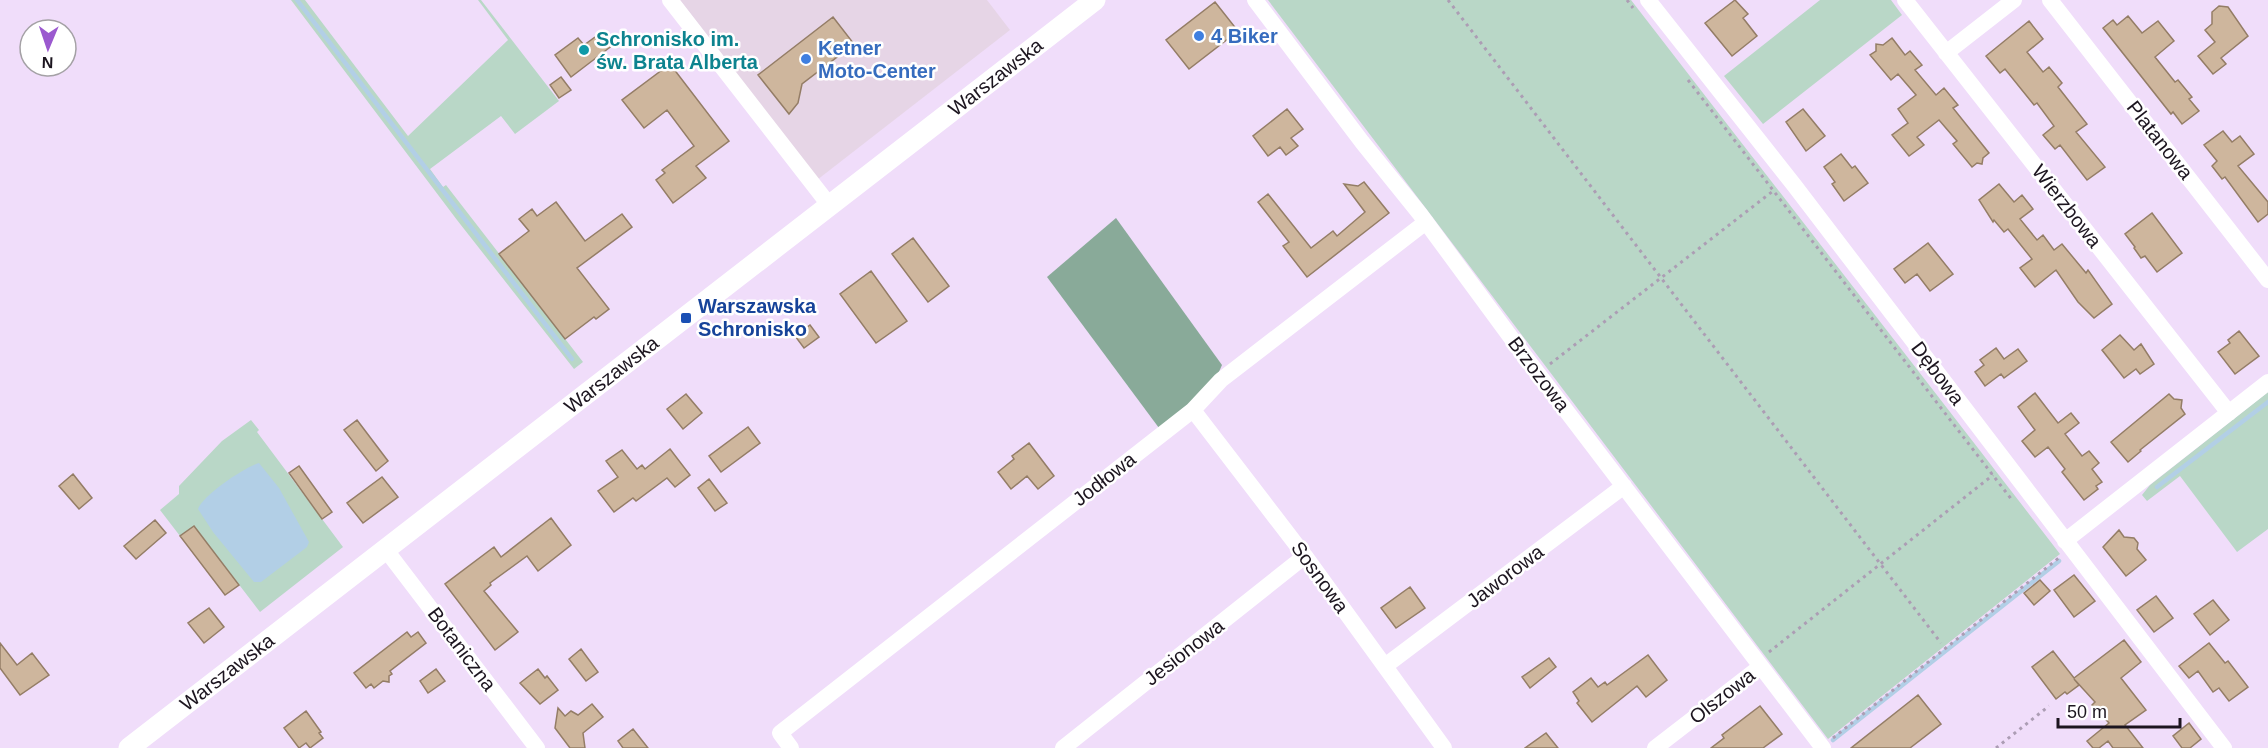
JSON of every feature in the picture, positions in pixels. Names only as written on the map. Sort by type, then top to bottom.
[{"type":"main road","name":"Warszawska","points":[[129,748],[1095,0]]},
{"type":"street","points":[[670,0],[830,206]]},
{"type":"street","name":"Brzozowa","points":[[1255,0],[1362,142],[1426,222],[1624,486],[1764,660],[1822,747]]},
{"type":"street","name":"Dębowa","points":[[1648,0],[1794,185],[2224,748]]},
{"type":"street","name":"Wierzbowa","points":[[1905,0],[2229,413]]},
{"type":"street","points":[[1946,53],[2014,0]]},
{"type":"street","name":"Platanowa","points":[[2050,0],[2268,280]]},
{"type":"street","name":"Jodłowa","points":[[791,748],[780,733],[1193,410],[1221,380],[1426,222]]},
{"type":"street","points":[[2068,545],[2268,382]]},
{"type":"street","name":"Sosnowa","points":[[1193,410],[1305,556],[1444,748]]},
{"type":"street","name":"Jaworowa","points":[[1385,666],[1624,486]]},
{"type":"street","name":"Botaniczna","points":[[386,550],[537,748]]},
{"type":"street","name":"Jesionowa","points":[[1073,745],[1305,556]]},
{"type":"street","name":"Olszowa","points":[[1655,748],[1764,660]]},
{"type":"path","points":[[1448,0],[1941,643]]},
{"type":"path","points":[[1627,0],[1634,9]]},
{"type":"path","points":[[1683,73],[2013,501]]},
{"type":"path","points":[[1550,364],[1773,190]]},
{"type":"path","points":[[1764,660],[1993,475]]},
{"type":"path","points":[[1822,747],[2068,545]]},
{"type":"path","points":[[1996,748],[2049,706]]},
{"type":"shaded area","points":[[680,0],[987,0],[1010,30],[817,180]]},
{"type":"green space","points":[[291,0],[305,0],[408,136],[508,40],[478,0],[481,0],[559,101],[515,134],[501,116],[430,169],[443,187],[446,185],[583,362],[574,369],[457,220]]},
{"type":"green space","points":[[1268,0],[1631,0],[2060,554],[1828,739]]},
{"type":"green space","points":[[1820,0],[1891,0],[1902,15],[1763,124],[1724,76]]},
{"type":"green space","points":[[1116,218],[1222,365],[1214,383],[1159,428],[1047,277]]},
{"type":"green space","points":[[2268,392],[2268,529],[2237,552],[2180,476],[2147,501],[2142,495],[2150,485]]},
{"type":"green space","points":[[251,420],[259,430],[257,432],[343,547],[260,612],[194,526],[180,536],[160,510],[179,494],[179,486],[222,441]]},
{"type":"water","points":[[259,463],[279,488],[309,542],[307,547],[261,582],[254,582],[213,532],[198,509],[208,496],[225,482]]},
{"type":"building","points":[[1735,0],[1748,14],[1743,18],[1757,36],[1732,56],[1705,23]]},
{"type":"building","points":[[1215,2],[1238,31],[1189,69],[1166,40]]},
{"type":"building","points":[[2219,6],[2228,7],[2248,36],[2221,58],[2226,64],[2213,74],[2198,56],[2215,42],[2205,30],[2212,24],[2212,12]]},
{"type":"building","points":[[2128,16],[2142,33],[2158,21],[2174,41],[2155,57],[2175,82],[2178,80],[2192,97],[2189,99],[2199,111],[2182,124],[2173,112],[2171,114],[2103,28],[2113,20],[2117,25]]},
{"type":"building","name":"Ketner Moto-Center","points":[[833,17],[854,44],[802,84],[798,103],[789,114],[758,75]]},
{"type":"building","points":[[2029,21],[2043,39],[2027,52],[2043,72],[2049,67],[2062,83],[2058,87],[2087,124],[2076,132],[2105,167],[2087,180],[2060,145],[2055,149],[2043,135],[2054,126],[2037,103],[2034,105],[2005,69],[2000,73],[1986,56]]},
{"type":"building","name":"Schronisko im. św. Brata Alberta","points":[[602,32],[613,45],[571,77],[555,55],[578,38],[584,45]]},
{"type":"building","points":[[1892,38],[1905,55],[1910,51],[1922,65],[1915,70],[1936,95],[1944,88],[1958,105],[1953,108],[1989,153],[1983,158],[1982,164],[1977,163],[1972,167],[1953,144],[1957,141],[1939,120],[1917,137],[1924,145],[1909,156],[1892,135],[1908,123],[1898,109],[1916,95],[1898,74],[1891,80],[1870,55],[1876,51],[1876,44],[1883,45]]},
{"type":"building","points":[[670,64],[729,141],[696,166],[706,178],[673,203],[656,180],[665,173],[662,170],[694,146],[667,110],[644,128],[622,100]]},
{"type":"building","points":[[561,77],[571,90],[559,98],[550,85]]},
{"type":"building","points":[[1287,109],[1303,129],[1291,138],[1298,146],[1286,155],[1280,147],[1268,156],[1253,136]]},
{"type":"building","points":[[1803,109],[1825,136],[1806,151],[1786,122]]},
{"type":"building","points":[[2223,131],[2232,142],[2240,136],[2254,154],[2238,166],[2268,202],[2268,214],[2258,222],[2225,177],[2222,179],[2212,166],[2217,161],[2204,145]]},
{"type":"building","points":[[1841,154],[1852,168],[1855,166],[1868,183],[1844,201],[1832,184],[1835,182],[1824,167]]},
{"type":"building","points":[[1364,182],[1389,213],[1307,277],[1283,246],[1289,242],[1258,202],[1268,194],[1311,248],[1333,231],[1337,236],[1365,212],[1344,184],[1358,186]]},
{"type":"building","points":[[1999,184],[2014,202],[2022,195],[2033,209],[2020,219],[2037,240],[2043,235],[2054,250],[2062,244],[2086,273],[2088,270],[2112,304],[2094,318],[2078,302],[2056,270],[2035,287],[2020,268],[2032,259],[2008,229],[2004,232],[1994,220],[1993,222],[1979,200]]},
{"type":"building","points":[[556,202],[585,241],[622,214],[632,227],[577,268],[609,309],[596,319],[594,317],[565,339],[499,254],[529,231],[519,219],[532,209],[537,216]]},
{"type":"building","points":[[2152,213],[2182,253],[2157,272],[2145,256],[2141,258],[2125,234]]},
{"type":"building","points":[[913,238],[949,286],[928,302],[892,254]]},
{"type":"building","points":[[1928,243],[1953,274],[1930,291],[1917,274],[1905,283],[1894,269]]},
{"type":"building","points":[[871,271],[907,321],[876,343],[840,294]]},
{"type":"building","points":[[810,325],[819,337],[804,348],[795,336]]},
{"type":"building","points":[[2239,331],[2259,356],[2235,374],[2218,352],[2230,343],[2228,340]]},
{"type":"building","points":[[2120,335],[2134,350],[2141,344],[2154,364],[2140,374],[2136,369],[2124,378],[2102,350]]},
{"type":"building","points":[[1996,348],[2004,359],[2018,349],[2027,361],[2004,378],[2001,374],[1985,386],[1975,372],[1984,365],[1980,360]]},
{"type":"building","points":[[2035,393],[2058,423],[2071,413],[2079,423],[2065,434],[2082,456],[2089,451],[2099,463],[2092,469],[2102,482],[2096,486],[2098,489],[2084,500],[2062,472],[2065,469],[2048,447],[2035,457],[2022,441],[2035,430],[2018,407]]},
{"type":"building","points":[[686,394],[702,413],[683,429],[667,409]]},
{"type":"building","points":[[2169,394],[2174,399],[2182,400],[2181,408],[2185,414],[2128,462],[2111,442]]},
{"type":"building","points":[[357,420],[388,461],[376,471],[344,430]]},
{"type":"building","points":[[748,427],[760,443],[721,472],[709,456]]},
{"type":"building","points":[[1029,443],[1054,476],[1038,489],[1027,476],[1011,489],[998,472],[1014,459],[1012,456]]},
{"type":"building","points":[[670,449],[690,475],[675,487],[667,478],[636,501],[633,498],[614,512],[598,491],[618,477],[606,461],[622,450],[637,469],[642,465],[645,469]]},
{"type":"building","points":[[299,466],[332,512],[322,519],[289,473]]},
{"type":"building","points":[[73,474],[92,498],[79,509],[59,486]]},
{"type":"building","points":[[382,477],[398,497],[363,523],[347,503]]},
{"type":"building","points":[[709,479],[727,503],[715,511],[698,488]]},
{"type":"building","points":[[551,518],[571,545],[538,571],[527,556],[490,583],[491,585],[484,591],[518,632],[495,650],[445,584],[494,547],[501,557]]},
{"type":"building","points":[[155,520],[166,533],[136,559],[124,546]]},
{"type":"building","points":[[194,526],[239,585],[225,595],[180,536]]},
{"type":"building","points":[[2119,530],[2124,537],[2134,538],[2138,543],[2137,549],[2146,560],[2126,576],[2103,547]]},
{"type":"building","points":[[2074,575],[2095,601],[2074,617],[2054,590]]},
{"type":"building","points":[[2040,580],[2050,591],[2034,605],[2024,593]]},
{"type":"building","points":[[1410,587],[1425,608],[1396,628],[1381,608]]},
{"type":"building","points":[[2156,596],[2173,618],[2154,632],[2137,610]]},
{"type":"building","points":[[2213,600],[2229,620],[2210,635],[2194,614]]},
{"type":"building","points":[[209,608],[224,627],[204,643],[188,623]]},
{"type":"building","points":[[407,632],[411,637],[418,632],[426,643],[390,671],[392,674],[389,676],[389,682],[383,681],[374,688],[371,684],[366,688],[354,673]]},
{"type":"building","points":[[2124,640],[2141,662],[2121,678],[2146,710],[2125,725],[2143,748],[2113,748],[2108,741],[2099,748],[2093,748],[2087,741],[2109,723],[2092,705],[2095,702],[2074,679],[2079,685],[2056,699],[2032,667],[2053,651],[2074,678]]},
{"type":"building","points":[[0,643],[17,665],[32,653],[49,675],[20,695],[0,668]]},
{"type":"building","points":[[2209,643],[2225,663],[2228,661],[2248,687],[2229,701],[2219,688],[2213,692],[2198,671],[2189,678],[2179,666]]},
{"type":"building","points":[[581,649],[598,672],[586,681],[569,659]]},
{"type":"building","points":[[1648,655],[1667,680],[1646,697],[1637,686],[1592,722],[1577,703],[1579,701],[1573,692],[1591,678],[1598,687],[1605,682],[1607,685]]},
{"type":"building","points":[[1549,658],[1556,667],[1530,688],[1522,677]]},
{"type":"building","points":[[436,669],[445,681],[428,693],[420,681]]},
{"type":"building","points":[[538,669],[558,690],[540,704],[520,683]]},
{"type":"building","points":[[1918,695],[1941,724],[1910,748],[1851,748]]},
{"type":"building","points":[[592,704],[603,717],[583,733],[585,748],[570,748],[555,728],[558,708],[565,716],[571,711],[578,715]]},
{"type":"building","points":[[1760,706],[1782,734],[1763,748],[1711,748],[1724,738],[1722,735]]},
{"type":"building","points":[[306,711],[323,738],[310,748],[306,743],[299,748],[284,728]]},
{"type":"building","points":[[2189,723],[2201,739],[2190,748],[2182,748],[2173,736]]},
{"type":"building","points":[[633,729],[648,748],[623,748],[618,741]]},
{"type":"building","points":[[1546,733],[1558,748],[1525,748]]},
{"type":"waterway","points":[[297,0],[572,359]]},
{"type":"waterway","points":[[2157,487],[2268,402]]},
{"type":"waterway","points":[[1833,740],[2059,561]]},
{"type":"place","name":"4 Biker","points":[[1199,36]]},
{"type":"place","name":"Schronisko im. św. Brata Alberta","points":[[584,50]]},
{"type":"place","name":"Ketner Moto-Center","points":[[806,59]]},
{"type":"place","name":"Warszawska Schronisko","points":[[686,318]]}]
